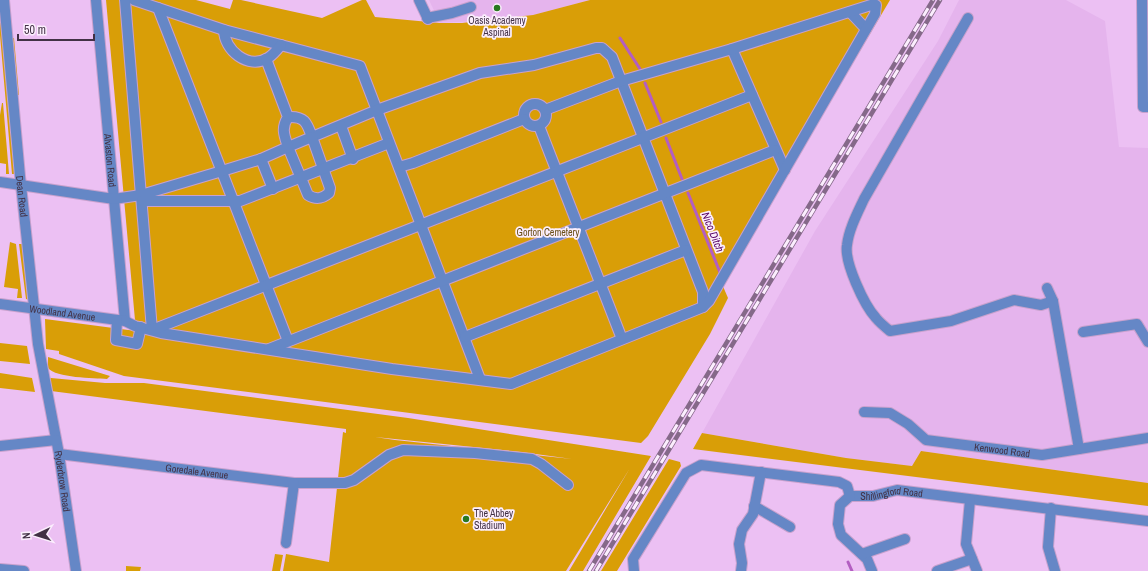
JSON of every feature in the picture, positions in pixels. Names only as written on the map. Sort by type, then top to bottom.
[{"type":"street","name":"Dean Road","points":[[4,0],[20,185],[45,391]]},
{"type":"street","name":"Alvaston Road","points":[[96,0],[114,199],[121,320],[116,340],[137,344],[141,327]]},
{"type":"street","points":[[125,0],[152,330],[752,95]]},
{"type":"street","points":[[134,0],[224,30],[360,66],[480,379]]},
{"type":"street","points":[[419,0],[427,18],[437,17],[471,6]]},
{"type":"street","points":[[1142,0],[1146,107]]},
{"type":"street","points":[[545,110],[621,81],[732,49],[874,4],[876,6],[875,14],[709,301],[703,307]]},
{"type":"street","points":[[158,8],[288,342]]},
{"type":"street","points":[[850,12],[866,29]]},
{"type":"street","points":[[968,18],[864,199],[852,224],[846,246],[847,260],[865,302],[875,318],[890,331],[951,321],[1014,300],[1041,305],[1053,301]]},
{"type":"street","points":[[224,30],[224,36],[233,53],[254,61],[266,59],[281,45]]},
{"type":"street","points":[[142,198],[261,159],[377,110],[480,73],[534,65],[596,48],[602,48],[612,57],[703,292],[703,307]]},
{"type":"street","points":[[732,49],[785,170]]},
{"type":"street","points":[[266,59],[288,117]]},
{"type":"street","points":[[537,104],[545,110],[545,121],[539,126],[529,125],[524,119],[525,111],[529,106],[537,104]]},
{"type":"street","points":[[288,117],[300,117],[305,120],[330,188],[329,193],[324,197],[314,198],[308,195],[300,179],[283,133],[283,124],[288,117]]},
{"type":"street","points":[[399,167],[413,163],[524,119]]},
{"type":"street","points":[[341,126],[353,159]]},
{"type":"street","points":[[539,126],[622,339]]},
{"type":"street","points":[[0,182],[114,199],[142,198],[240,201],[353,159],[390,143]]},
{"type":"street","points":[[269,349],[775,150]]},
{"type":"street","points":[[261,159],[273,189]]},
{"type":"street","points":[[465,337],[686,250]]},
{"type":"street","points":[[1047,288],[1053,301],[1079,449]]},
{"type":"street","name":"Woodland Avenue","points":[[0,304],[121,320],[161,334],[511,384],[703,307]]},
{"type":"street","points":[[1083,332],[1137,324],[1148,342]]},
{"type":"street","name":"Ryderbrow Road","points":[[45,391],[59,454],[76,571]]},
{"type":"street","name":"Kenwood Road","points":[[864,412],[890,413],[908,424],[926,440],[1042,455],[1148,438]]},
{"type":"street","points":[[0,446],[56,440]]},
{"type":"street","name":"Goredale Avenue","points":[[59,454],[294,483],[335,483],[354,480],[396,452],[416,450],[532,459],[541,464],[568,486]]},
{"type":"street","name":"Shillingford Road","points":[[634,571],[633,560],[686,473],[700,465],[840,482],[847,486],[850,496],[873,496],[897,490],[970,500],[1148,520]]},
{"type":"street","points":[[741,571],[742,563],[739,544],[742,530],[753,514],[761,472]]},
{"type":"street","points":[[286,543],[294,483]]},
{"type":"street","points":[[850,496],[840,506],[838,524],[841,535],[867,559],[872,571]]},
{"type":"street","points":[[970,500],[966,544],[977,571]]},
{"type":"street","points":[[754,506],[790,527]]},
{"type":"street","points":[[1051,508],[1048,547],[1055,571]]},
{"type":"street","points":[[862,554],[905,539]]},
{"type":"street","points":[[937,571],[972,560]]},
{"type":"street","points":[[0,568],[24,571]]},
{"type":"shaded area","name":"Oasis Academy Aspinal","points":[[429,0],[590,0],[533,15],[508,19],[440,23]]},
{"type":"shaded area","points":[[959,0],[1066,0],[1105,21],[1119,147],[1148,148],[1148,483],[921,451],[912,466],[846,458],[702,433],[815,231],[938,41]]},
{"type":"green space","name":"Gorton Cemetery","points":[[106,0],[196,0],[230,9],[233,0],[241,0],[322,18],[362,0],[366,0],[375,17],[440,23],[462,23],[533,15],[590,0],[890,0],[722,284],[728,298],[710,334],[648,436],[641,443],[124,376],[59,354],[59,351],[46,349],[45,319],[136,331]]},
{"type":"green space","points":[[0,1],[15,174],[12,174],[0,35]]},
{"type":"green space","points":[[11,38],[14,38],[19,95],[16,95]]},
{"type":"green space","points":[[2,103],[9,174],[6,174],[6,164],[0,163],[0,115]]},
{"type":"green space","points":[[10,242],[16,244],[22,298],[17,298],[18,289],[4,287]]},
{"type":"green space","points":[[19,244],[22,244],[29,300],[26,299]]},
{"type":"green space","points":[[0,343],[27,346],[30,364],[0,361]]},
{"type":"green space","points":[[48,357],[110,376],[107,379],[76,377],[59,374],[48,368]]},
{"type":"green space","points":[[0,373],[32,378],[35,392],[0,388]]},
{"type":"green space","name":"The Abbey Stadium","points":[[51,378],[105,383],[144,383],[408,418],[651,456],[583,571],[569,571],[630,468],[566,571],[283,571],[286,554],[329,562],[343,432],[346,433],[346,429],[51,391],[48,380]],"holes":[[[375,437],[521,452],[572,459]]]},
{"type":"green space","points":[[702,433],[846,458],[912,466],[921,451],[1148,483],[1148,506],[693,449]]},
{"type":"green space","points":[[669,459],[680,462],[681,466],[617,571],[601,571]]},
{"type":"green space","points":[[275,554],[283,555],[280,571],[272,571]]},
{"type":"green space","points":[[126,566],[141,567],[140,571],[126,571]]},
{"type":"waterway","name":"Nico Ditch","points":[[620,38],[640,69]]},
{"type":"waterway","name":"Nico Ditch","points":[[645,83],[661,122]]},
{"type":"waterway","name":"Nico Ditch","points":[[666,138],[682,179]]},
{"type":"waterway","name":"Nico Ditch","points":[[688,193],[721,275]]},
{"type":"waterway","name":"Nico Ditch","points":[[848,562],[852,571]]},
{"type":"railway","points":[[589,571],[933,0]]},
{"type":"railway","points":[[596,571],[940,0]]},
{"type":"place","name":"Oasis Academy Aspinal","points":[[497,8]]},
{"type":"place","name":"The Abbey Stadium","points":[[466,519]]}]
